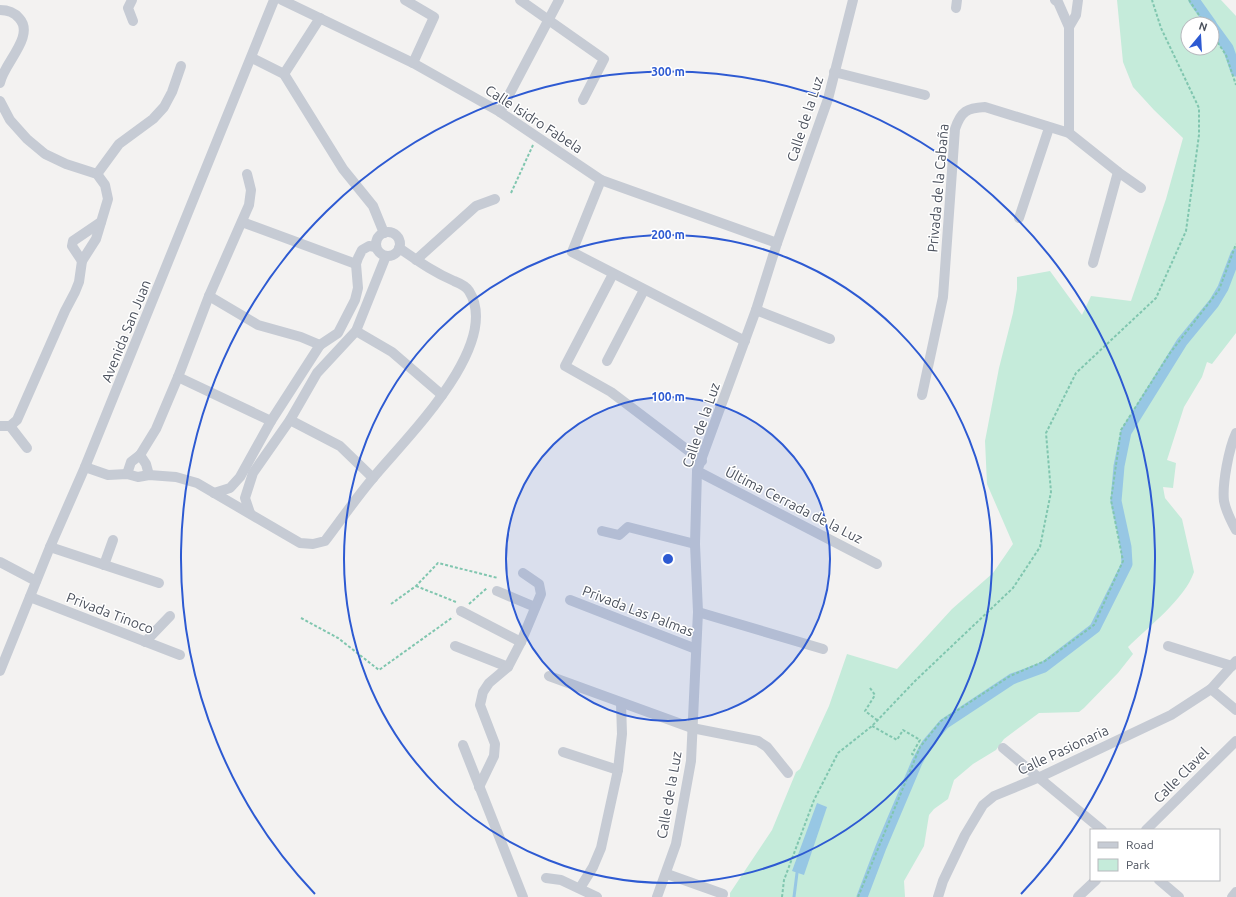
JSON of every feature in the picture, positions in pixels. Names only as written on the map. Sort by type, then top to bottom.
[{"type":"street","points":[[132,0],[128,8],[133,21]]},
{"type":"street","name":"Avenida San Juan","points":[[0,671],[50,547],[85,467],[252,58],[274,0]]},
{"type":"street","name":"Calle Isidro Fabela","points":[[282,0],[413,63],[500,112],[601,180],[777,243]]},
{"type":"street","points":[[405,0],[434,17],[413,63]]},
{"type":"street","points":[[520,0],[604,59],[584,100]]},
{"type":"street","points":[[500,112],[559,0]]},
{"type":"street","name":"Calle de la Luz","points":[[657,897],[667,874],[676,844],[692,761],[692,728],[698,612],[695,544],[698,471],[756,310],[777,243],[828,99],[853,0]]},
{"type":"street","points":[[1055,0],[1058,2],[1069,27],[1069,133]]},
{"type":"street","points":[[1069,27],[1076,15],[1078,0]]},
{"type":"street","points":[[0,10],[6,10],[15,14],[24,25],[24,37],[9,62],[0,83]]},
{"type":"street","points":[[284,74],[320,18]]},
{"type":"street","points":[[252,58],[274,67],[284,74],[343,169],[373,206],[384,233]]},
{"type":"street","points":[[97,174],[119,144],[153,119],[164,107],[181,66]]},
{"type":"street","points":[[834,72],[925,95]]},
{"type":"street","points":[[0,101],[10,120],[27,139],[45,154],[66,164],[97,174],[105,185],[108,199],[96,239],[82,261],[79,282],[75,292],[65,311],[17,420],[5,426],[27,448]]},
{"type":"street","name":"Privada de la Cabaña","points":[[922,395],[943,297],[955,129],[960,116],[971,108],[986,107],[1049,128],[1069,133],[1118,172],[1141,188]]},
{"type":"street","points":[[1018,218],[1049,128]]},
{"type":"street","points":[[1093,263],[1118,172]]},
{"type":"street","points":[[127,474],[131,462],[140,455],[156,428],[178,377],[209,296],[249,205],[251,190],[247,174]]},
{"type":"street","points":[[601,180],[572,252],[744,341]]},
{"type":"street","points":[[416,260],[476,206],[495,199]]},
{"type":"street","points":[[82,261],[72,246],[73,241],[101,222]]},
{"type":"street","points":[[242,222],[356,264]]},
{"type":"street","points":[[214,493],[230,488],[240,477],[271,421],[320,345],[338,333],[356,300],[358,288],[356,264],[362,250],[369,246],[376,247],[381,254],[386,256],[395,254],[399,248],[397,237],[394,234],[384,233],[378,238],[376,247]]},
{"type":"street","points":[[85,467],[108,475],[127,474],[138,477],[149,475],[176,477],[197,483],[300,543],[313,544],[325,541],[373,478],[421,424],[451,383],[472,340],[475,318],[473,302],[468,290],[461,284],[430,270],[399,248]]},
{"type":"street","points":[[250,513],[245,498],[253,473],[290,420],[317,373],[356,331],[386,256]]},
{"type":"street","points":[[613,274],[565,366],[611,392],[702,461]]},
{"type":"street","points":[[607,360],[644,290]]},
{"type":"street","points":[[209,296],[258,325],[301,337],[320,345]]},
{"type":"street","points":[[756,310],[830,339]]},
{"type":"street","points":[[356,331],[392,352],[442,395]]},
{"type":"street","points":[[178,377],[271,421]]},
{"type":"street","points":[[290,420],[340,446],[373,478]]},
{"type":"street","points":[[1236,433],[1232,440],[1226,474],[1224,500],[1230,520],[1236,530]]},
{"type":"street","points":[[140,455],[146,464],[149,475]]},
{"type":"street","name":"Última Cerrada de la Luz","points":[[698,471],[877,564]]},
{"type":"street","points":[[602,531],[619,535],[628,527],[695,544]]},
{"type":"street","points":[[104,565],[113,540]]},
{"type":"street","points":[[50,547],[159,583]]},
{"type":"street","points":[[0,562],[36,582]]},
{"type":"street","points":[[479,787],[494,756],[495,744],[480,705],[483,692],[489,683],[508,667],[521,642],[541,594],[539,584],[523,573]]},
{"type":"street","points":[[492,587],[535,607]]},
{"type":"street","name":"Privada Tinoco","points":[[30,598],[180,655]]},
{"type":"street","name":"Privada Las Palmas","points":[[570,600],[696,648]]},
{"type":"street","points":[[464,609],[521,642]]},
{"type":"street","points":[[698,612],[823,649]]},
{"type":"street","points":[[145,642],[170,616]]},
{"type":"street","points":[[454,646],[508,667]]},
{"type":"street","points":[[1168,646],[1234,664]]},
{"type":"street","name":"Calle Pasionaria","points":[[938,897],[943,881],[965,835],[983,805],[994,796],[1040,777],[1171,715],[1211,689],[1234,664]]},
{"type":"street","points":[[549,676],[692,728],[758,740],[767,747],[788,773]]},
{"type":"street","points":[[1211,689],[1236,710]]},
{"type":"street","points":[[580,888],[593,867],[601,848],[618,770],[622,734],[620,703]]},
{"type":"street","name":"Calle Clavel","points":[[1147,829],[1236,741]]},
{"type":"street","points":[[463,745],[523,897]]},
{"type":"street","points":[[1003,748],[1040,777],[1101,829]]},
{"type":"street","points":[[564,752],[618,770]]},
{"type":"street","points":[[667,874],[723,894]]},
{"type":"street","points":[[546,878],[561,880],[597,897]]},
{"type":"street","points":[[1078,897],[1095,881]]},
{"type":"street","points":[[1161,881],[1179,897]]},
{"type":"street","points":[[1232,897],[1236,892]]},
{"type":"path","points":[[782,897],[784,880],[814,800],[838,753],[872,726],[1013,588],[1040,547],[1051,492],[1046,432],[1076,373],[1156,298],[1186,231],[1199,134],[1199,108],[1161,28],[1152,0]]},
{"type":"path","points":[[1189,0],[1200,16]]},
{"type":"path","points":[[1220,46],[1226,55],[1236,85]]},
{"type":"path","points":[[510,193],[537,137]]},
{"type":"path","points":[[858,897],[920,747],[941,721],[1010,676],[1046,661],[1094,625],[1123,561],[1112,500],[1120,430],[1170,353],[1219,290],[1236,244]]},
{"type":"path","points":[[301,618],[338,638],[379,670],[464,609],[492,587],[498,578],[438,563],[416,586],[391,604]]},
{"type":"path","points":[[416,586],[464,609]]},
{"type":"path","points":[[870,688],[875,695],[865,711],[877,720]]},
{"type":"path","points":[[872,726],[897,740],[903,730],[920,740],[912,754],[916,756]]},
{"type":"green space","points":[[1117,0],[1221,0],[1236,16],[1236,333],[1212,364],[1207,362],[1202,377],[1184,407],[1167,460],[1176,463],[1173,488],[1163,487],[1165,498],[1182,519],[1194,572],[1183,592],[1155,622],[1128,647],[1133,654],[1118,673],[1084,708],[1079,712],[1039,713],[1004,739],[996,750],[973,764],[954,780],[948,799],[934,809],[929,815],[924,846],[904,881],[905,897],[730,897],[730,893],[772,830],[796,772],[800,769],[829,706],[847,654],[897,669],[952,609],[993,573],[1013,544],[987,484],[985,441],[999,368],[1013,313],[1017,289],[1017,277],[1050,271],[1082,315],[1091,296],[1131,301],[1166,199],[1183,138],[1133,87],[1123,62]]},
{"type":"water","points":[[817,803],[827,807],[804,875],[792,871]]},
{"type":"waterway","points":[[1194,0],[1205,16]]},
{"type":"waterway","points":[[1220,37],[1228,48],[1236,71]]},
{"type":"waterway","points":[[862,897],[881,847],[917,762],[927,744],[944,724],[1012,679],[1044,667],[1095,628],[1127,564],[1126,547],[1116,501],[1119,466],[1126,432],[1182,342],[1214,303],[1223,288],[1236,254]]},
{"type":"waterway","points":[[794,897],[797,873]]}]
